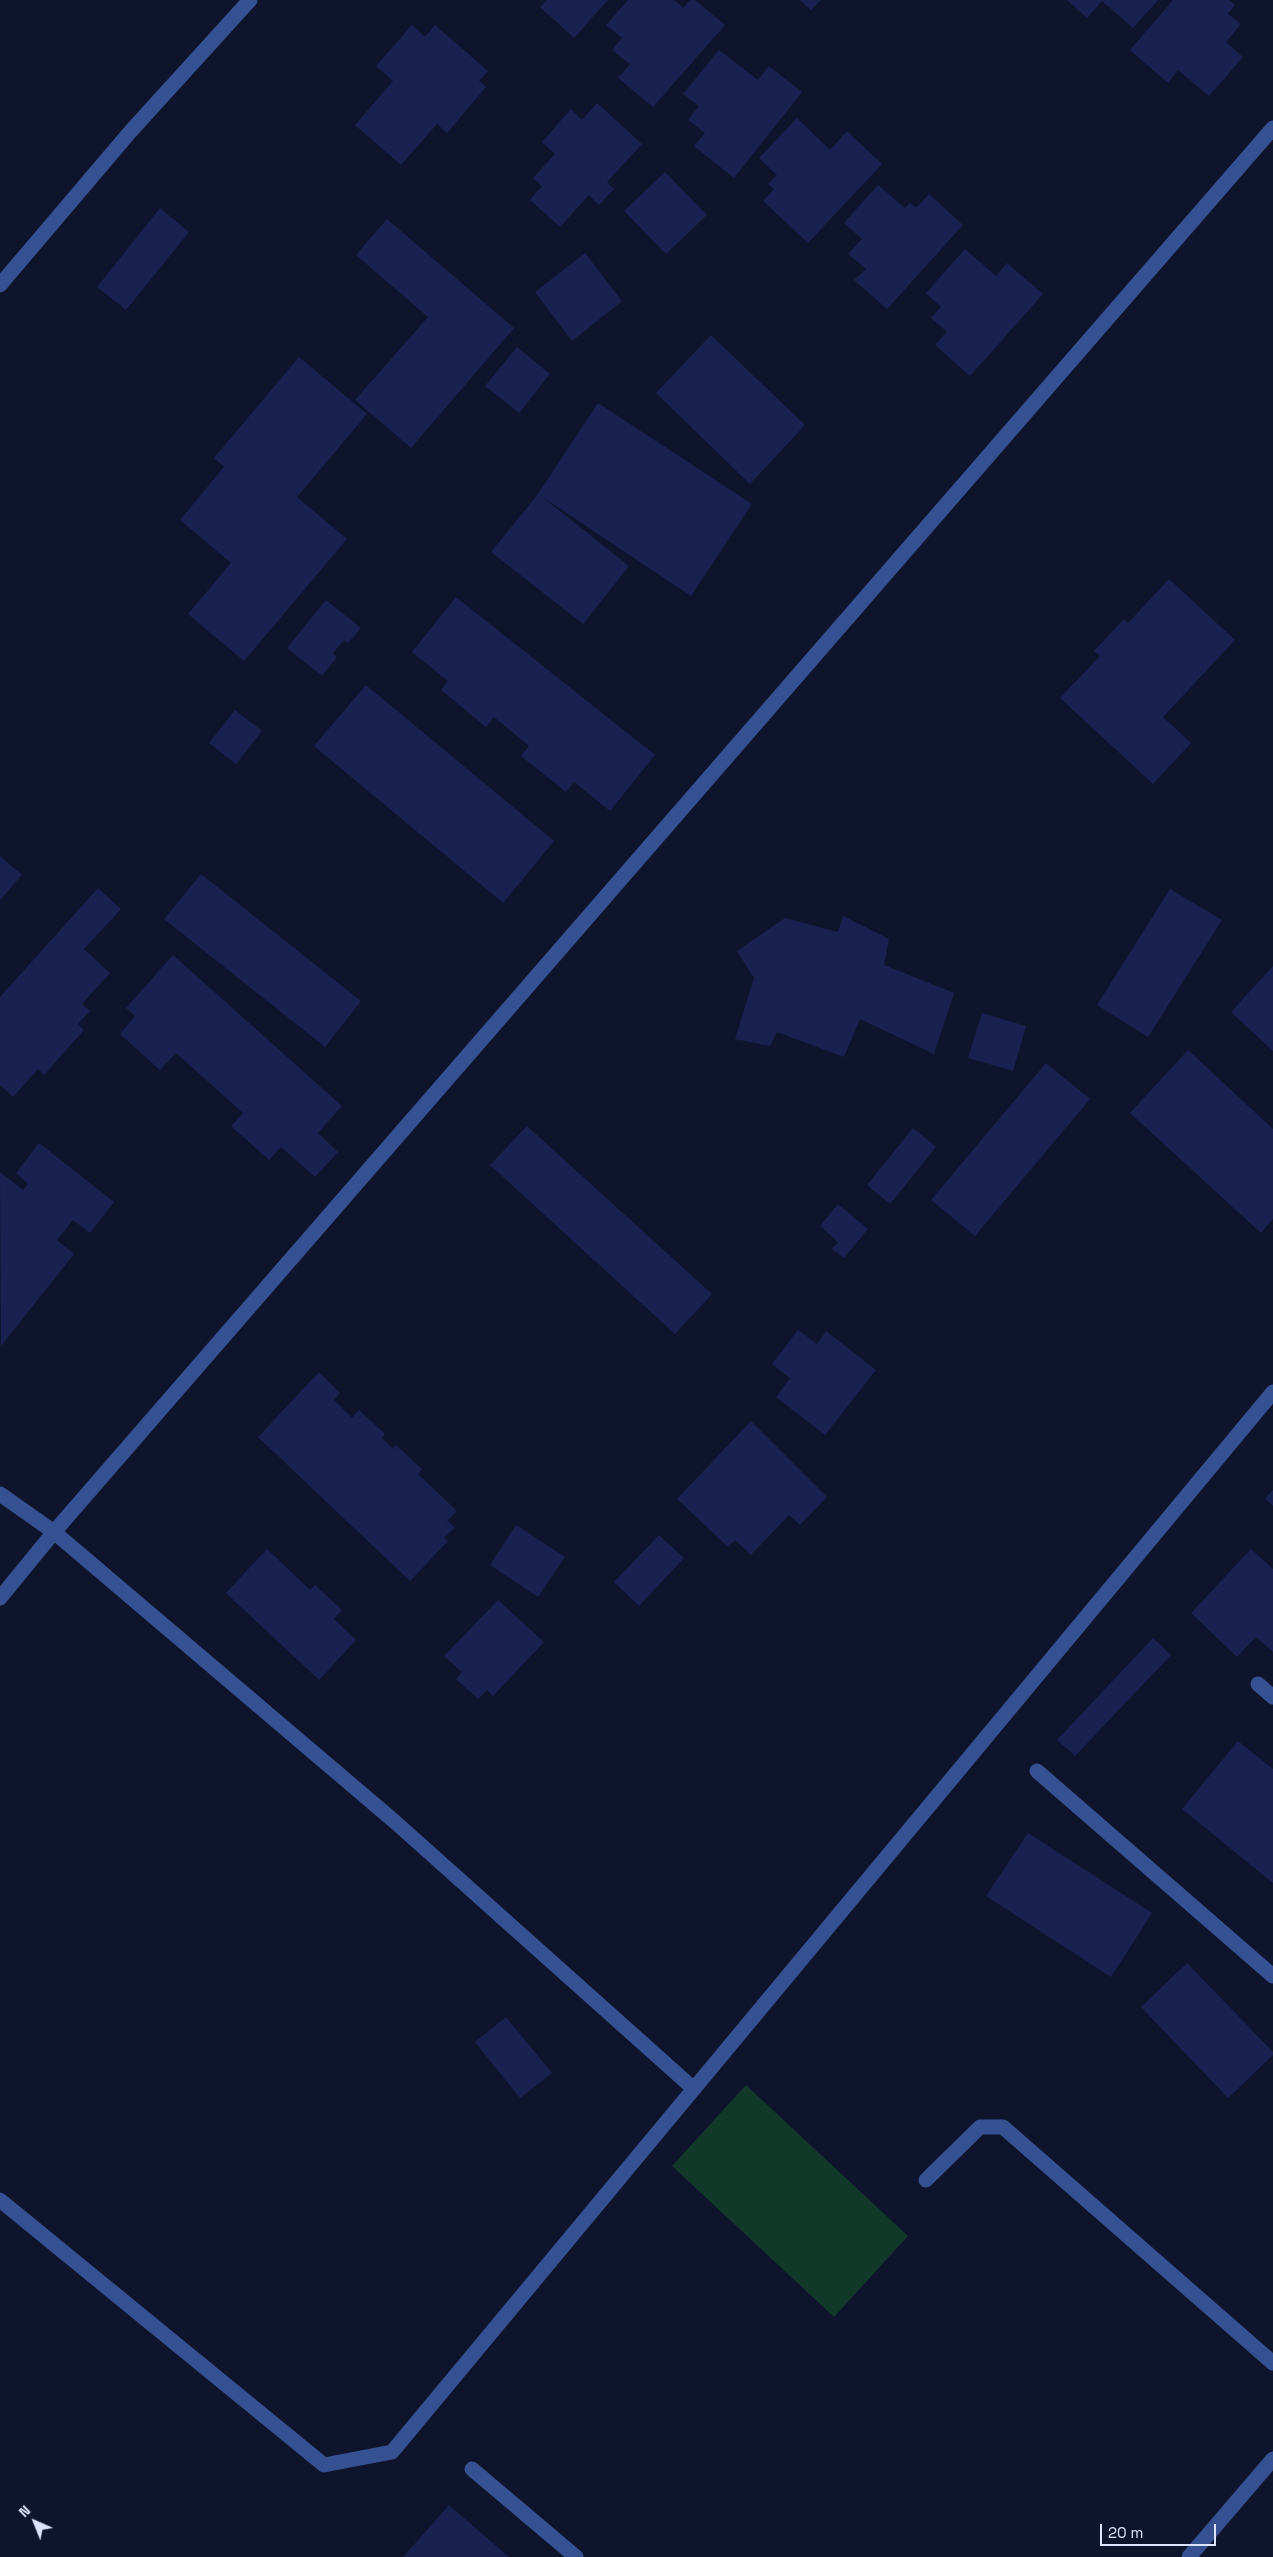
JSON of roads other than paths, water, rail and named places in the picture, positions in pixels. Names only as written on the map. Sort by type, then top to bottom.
[{"type":"street","points":[[0,285],[130,132],[250,0]]},
{"type":"street","points":[[0,1598],[54,1532],[1273,128]]},
{"type":"street","points":[[0,2200],[324,2466],[392,2452],[1273,1392]]},
{"type":"street","points":[[0,1494],[54,1532],[394,1821],[694,2089]]},
{"type":"street","points":[[1258,1684],[1273,1697]]},
{"type":"street","points":[[1036,1771],[1273,1976]]},
{"type":"street","points":[[926,2180],[980,2127],[1004,2127],[1273,2363]]},
{"type":"street","points":[[1189,2557],[1273,2459]]},
{"type":"street","points":[[472,2469],[576,2557]]}]
